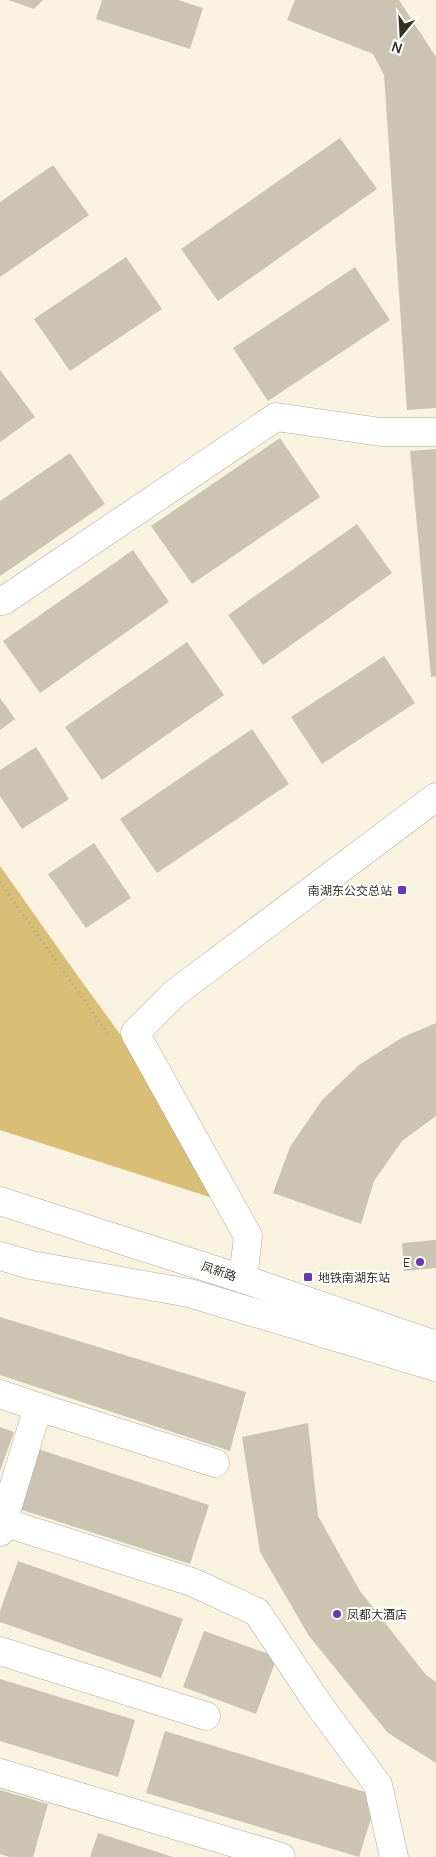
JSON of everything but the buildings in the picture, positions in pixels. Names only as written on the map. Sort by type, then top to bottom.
[{"type":"main road","points":[[0,601],[3,601],[276,417],[381,432],[436,432]]},
{"type":"main road","points":[[243,1279],[248,1236],[135,1033],[175,993],[436,797]]},
{"type":"main road","name":"凤新路","points":[[0,1201],[243,1279],[436,1345]]},
{"type":"main road","points":[[0,1256],[31,1266],[188,1293],[436,1367]]},
{"type":"main road","points":[[0,1394],[215,1464]]},
{"type":"main road","points":[[38,1406],[1,1525],[192,1582],[257,1612],[319,1705],[378,1785],[394,1857]]},
{"type":"main road","points":[[0,1651],[206,1716]]},
{"type":"main road","points":[[0,1774],[281,1857]]},
{"type":"path","points":[[0,882],[85,1000]]},
{"type":"shaded area","points":[[0,866],[80,979],[247,1209],[0,1130]]},
{"type":"place","name":"南湖东公交总站","points":[[402,890]]},
{"type":"place","name":"E","points":[[420,1262]]},
{"type":"place","name":"地铁南湖东站","points":[[308,1277]]},
{"type":"place","name":"凤都大酒店","points":[[337,1614]]}]
